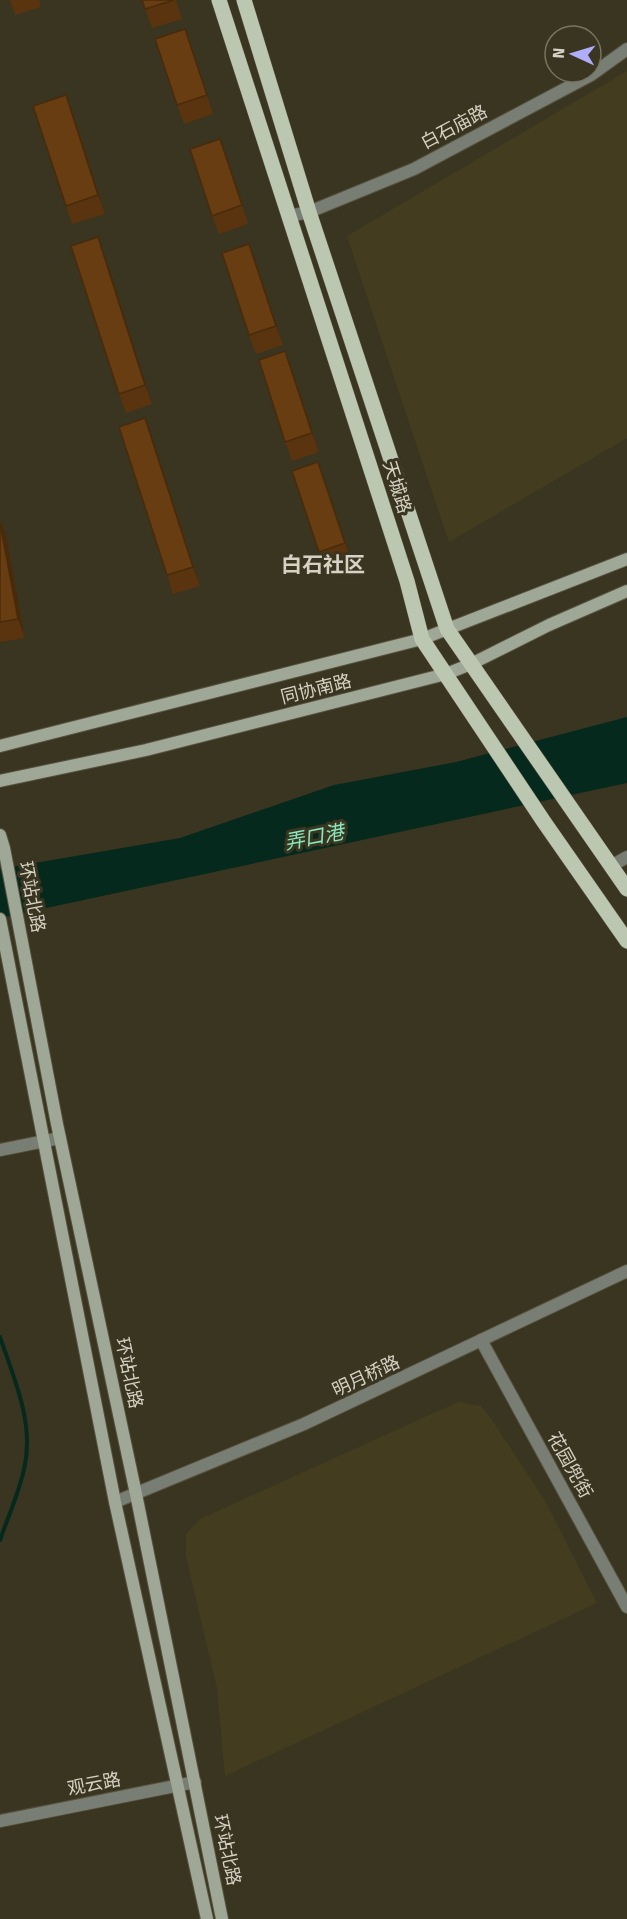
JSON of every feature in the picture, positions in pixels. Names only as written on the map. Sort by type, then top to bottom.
[{"type":"main road","name":"天城路","points":[[219,0],[403,570],[422,639],[544,822],[627,941]]},
{"type":"main road","name":"天城路","points":[[244,0],[309,212],[447,629],[627,889]]},
{"type":"main road","name":"同协南路","points":[[0,746],[422,639],[627,559]]},
{"type":"main road","name":"同协南路","points":[[0,781],[146,750],[446,674],[627,591]]},
{"type":"main road","name":"环站北路","points":[[0,835],[60,1138],[136,1494],[222,1919]]},
{"type":"main road","name":"环站北路","points":[[0,919],[115,1502],[207,1919]]},
{"type":"street","name":"白石庙路","points":[[289,216],[309,212],[414,169],[591,75],[627,49]]},
{"type":"street","points":[[611,866],[627,857]]},
{"type":"street","points":[[0,1150],[60,1138]]},
{"type":"street","name":"明月桥路","points":[[115,1502],[304,1424],[627,1271]]},
{"type":"street","name":"花园兜街","points":[[481,1340],[627,1607]]},
{"type":"street","name":"观云路","points":[[0,1821],[195,1782]]},
{"type":"shaded area","points":[[627,71],[627,438],[449,542],[347,236]]},
{"type":"shaded area","points":[[458,1402],[481,1406],[494,1423],[544,1499],[597,1603],[225,1776],[217,1688],[186,1557],[186,1534],[200,1519]]},
{"type":"water","name":"弄口港","points":[[627,717],[627,783],[0,918],[0,869],[180,838],[334,785],[456,762]]},
{"type":"building","points":[[142,0],[174,0],[145,9]]},
{"type":"building","points":[[185,29],[207,95],[177,105],[155,39]]},
{"type":"building","points":[[66,95],[98,195],[66,206],[33,106]]},
{"type":"building","points":[[220,139],[242,205],[212,216],[190,149]]},
{"type":"building","points":[[98,237],[145,385],[119,394],[71,246]]},
{"type":"building","points":[[249,244],[276,326],[249,335],[222,253]]},
{"type":"building","points":[[285,351],[312,433],[285,442],[259,360]]},
{"type":"building","points":[[145,418],[193,567],[167,575],[119,427]]},
{"type":"building","points":[[318,462],[345,543],[319,552],[292,471]]},
{"type":"building","points":[[0,523],[18,619],[0,622]]},
{"type":"waterway","points":[[0,1337],[17,1385],[27,1435],[27,1452],[22,1478],[0,1540]]},
{"type":"district","name":"白石社区","points":[[323,565]]}]
